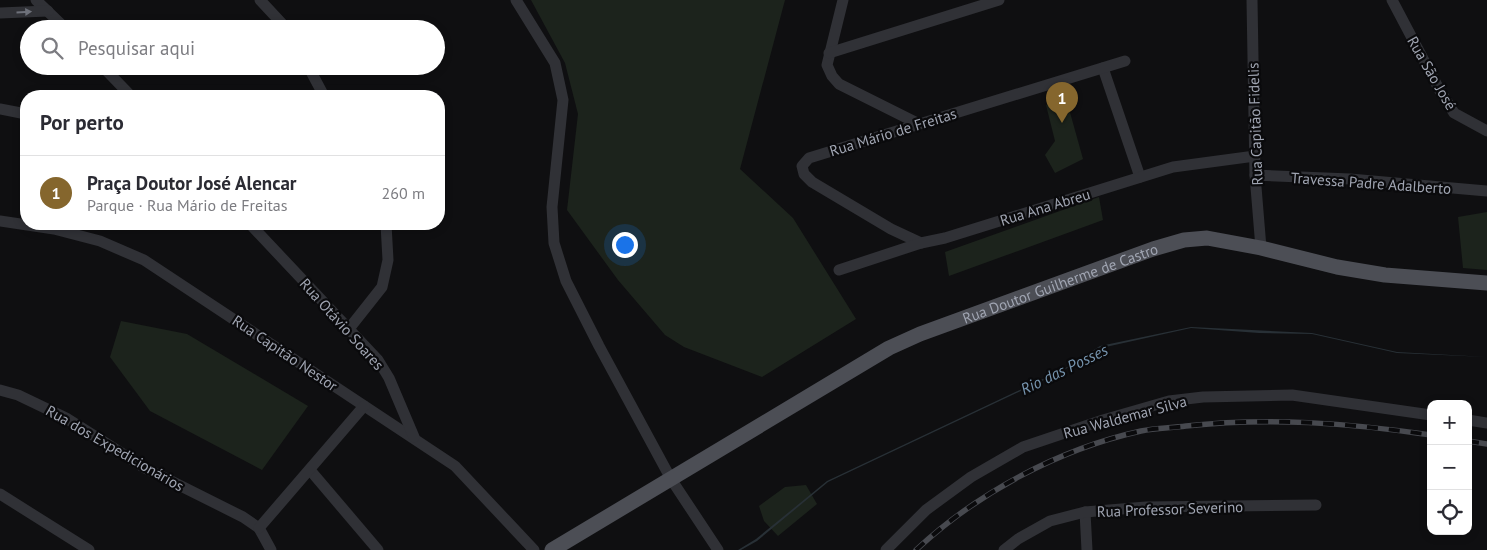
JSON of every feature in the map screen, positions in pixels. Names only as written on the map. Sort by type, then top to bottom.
[{"type":"main road","name":"Rua Doutor Guilherme de Castro","points":[[552,550],[889,348],[920,334],[1153,249],[1184,240],[1207,238],[1385,276],[1487,282]]},
{"type":"street","points":[[36,0],[57,20]]},
{"type":"street","points":[[260,0],[279,20]]},
{"type":"street","points":[[516,0],[555,63],[563,100],[552,207],[554,243],[566,281],[671,479],[716,549]]},
{"type":"street","points":[[843,0],[827,65],[832,76],[839,84],[919,124]]},
{"type":"street","points":[[829,54],[998,0]]},
{"type":"street","name":"Rua Capitão Fidelis","points":[[1252,0],[1255,175],[1261,248]]},
{"type":"street","name":"Rua São José","points":[[1392,0],[1439,89],[1454,113],[1487,131]]},
{"type":"street","points":[[0,13],[48,11]]},
{"type":"street","name":"Rua Mário de Freitas","points":[[920,243],[891,230],[812,182],[804,174],[802,166],[809,158],[1125,61]]},
{"type":"street","points":[[1103,68],[1140,177]]},
{"type":"street","points":[[111,75],[125,90]]},
{"type":"street","points":[[313,75],[321,90]]},
{"type":"street","points":[[0,109],[20,113]]},
{"type":"street","name":"Rua Ana Abreu","points":[[839,270],[920,243],[945,238],[1140,177],[1197,163],[1255,156]]},
{"type":"street","name":"Travessa Padre Adalberto","points":[[1255,175],[1350,179],[1487,191]]},
{"type":"street","name":"Rua Capitão Nestor","points":[[0,221],[20,224]]},
{"type":"street","name":"Rua Capitão Nestor","points":[[58,230],[100,241],[144,260],[414,438],[455,466],[534,550]]},
{"type":"street","name":"Rua Otávio Soares","points":[[256,230],[378,360],[389,378],[414,438]]},
{"type":"street","points":[[348,330],[382,287],[388,260],[386,230]]},
{"type":"street","name":"Rua dos Expedicionários","points":[[0,390],[18,395],[66,418],[145,468],[243,517],[259,528],[271,550]]},
{"type":"street","name":"Rua Waldemar Silva","points":[[886,550],[926,510],[972,477],[1023,447],[1103,420],[1169,401],[1203,397],[1292,395],[1427,414]]},
{"type":"street","points":[[259,528],[364,406]]},
{"type":"street","points":[[1472,421],[1487,423]]},
{"type":"street","points":[[310,470],[378,550]]},
{"type":"street","points":[[0,494],[89,550]]},
{"type":"street","name":"Rua Professor Severino","points":[[1004,550],[1018,538],[1050,521],[1084,512],[1146,507],[1316,505]]},
{"type":"street","points":[[1084,512],[1087,550]]},
{"type":"shaded area","points":[[531,0],[785,0],[740,169],[793,218],[856,319],[762,377],[684,347],[665,335],[618,280],[567,210],[578,114],[565,63]]},
{"type":"shaded area","points":[[1066,98],[1083,159],[1055,173],[1045,155],[1055,141],[1046,105]]},
{"type":"shaded area","points":[[1099,197],[1103,220],[949,276],[945,252]]},
{"type":"shaded area","points":[[1487,212],[1487,270],[1463,268],[1458,217]]},
{"type":"shaded area","points":[[121,321],[187,334],[308,406],[262,470],[150,411],[110,357]]},
{"type":"shaded area","points":[[806,485],[817,504],[778,536],[764,521],[759,506],[785,487]]},
{"type":"water","name":"Rio das Posses","points":[[1191,327],[1312,333],[1397,352],[1487,357],[1397,353],[1312,334],[1259,333],[1191,328],[1101,348],[1059,373],[828,482],[757,541],[738,550],[756,539],[827,481],[1064,369],[1100,346]]},
{"type":"railway","points":[[916,550],[965,510],[1021,476],[1080,449],[1141,431],[1217,423],[1278,422],[1370,427],[1427,434]]},
{"type":"railway","points":[[1472,442],[1487,444]]},
{"type":"place","name":"Praça Doutor José Alencar","points":[[1062,123]]}]
